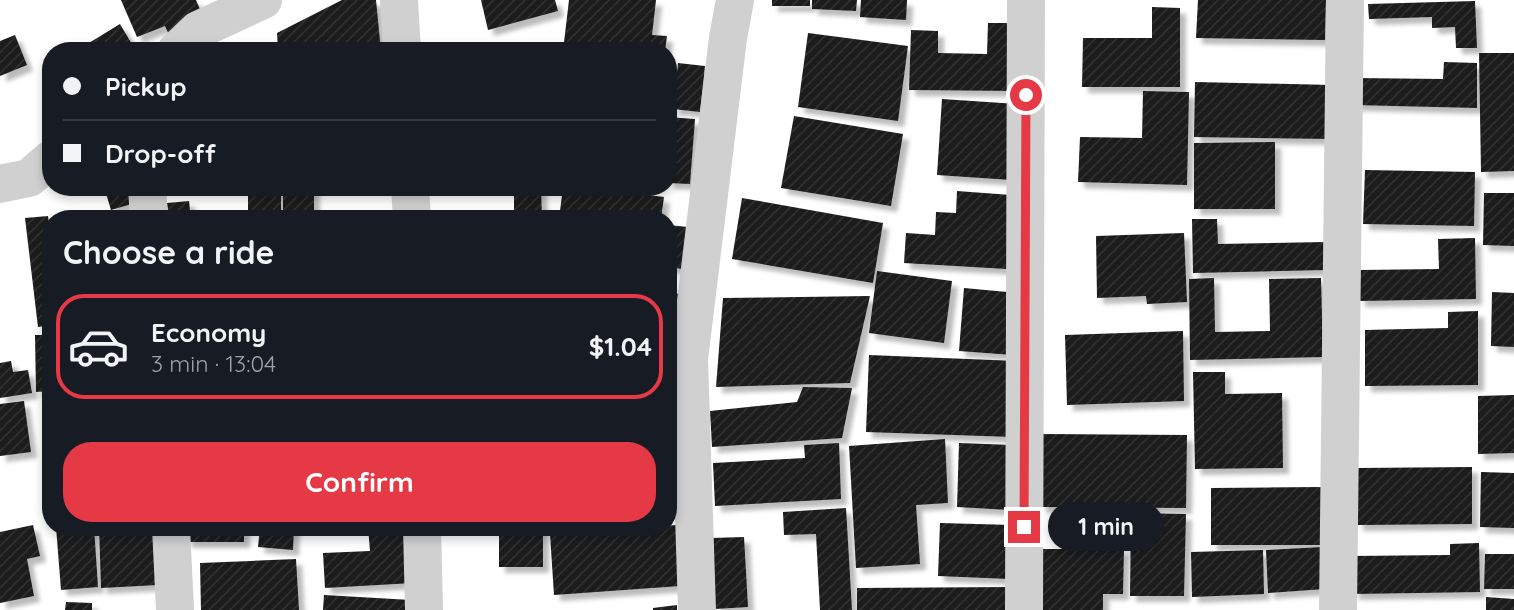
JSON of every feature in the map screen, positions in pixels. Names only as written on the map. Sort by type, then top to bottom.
[{"type":"street","points":[[185,42],[198,30],[263,0]]},
{"type":"street","points":[[399,0],[401,42]]},
{"type":"street","points":[[697,610],[689,359],[735,0]]},
{"type":"street","points":[[1024,610],[1026,0]]},
{"type":"street","points":[[1338,610],[1345,0]]},
{"type":"street","points":[[0,184],[29,178],[42,167]]},
{"type":"street","points":[[171,536],[175,610]]},
{"type":"street","points":[[422,536],[424,610]]},
{"type":"building","points":[[121,0],[196,0],[205,21],[170,37],[165,26],[137,37]]},
{"type":"building","points":[[342,0],[376,0],[380,42],[278,42],[277,33]]},
{"type":"building","points":[[481,0],[555,0],[558,11],[488,30]]},
{"type":"building","points":[[569,0],[656,0],[652,35],[667,36],[666,42],[564,42]]},
{"type":"building","points":[[772,0],[810,0],[810,6],[772,6]]},
{"type":"building","points":[[812,0],[857,0],[856,11],[812,9]]},
{"type":"building","points":[[861,0],[907,0],[906,20],[860,17]]},
{"type":"building","points":[[1198,0],[1326,0],[1325,40],[1196,38]]},
{"type":"building","points":[[1475,1],[1477,48],[1456,48],[1455,27],[1432,28],[1432,17],[1369,19],[1368,4]]},
{"type":"building","points":[[1152,7],[1180,8],[1180,87],[1082,87],[1083,38],[1152,38]]},
{"type":"building","points":[[988,23],[1019,23],[1018,91],[909,90],[911,30],[938,31],[938,53],[987,54]]},
{"type":"building","points":[[120,24],[131,42],[91,42]]},
{"type":"building","points":[[808,33],[908,46],[898,121],[798,107]]},
{"type":"building","points":[[15,35],[27,65],[0,76],[0,41]]},
{"type":"building","points":[[1479,53],[1514,53],[1514,171],[1481,172]]},
{"type":"building","points":[[1444,62],[1477,63],[1477,108],[1354,105],[1355,78],[1443,79]]},
{"type":"building","points":[[678,63],[705,66],[700,112],[677,109]]},
{"type":"building","points":[[1195,82],[1333,85],[1332,139],[1194,137]]},
{"type":"building","points":[[1143,91],[1189,92],[1187,185],[1078,182],[1080,137],[1142,138]]},
{"type":"building","points":[[942,99],[1017,104],[1012,180],[937,175]]},
{"type":"building","points":[[794,116],[903,134],[891,206],[781,188]]},
{"type":"building","points":[[677,118],[695,119],[690,184],[677,183]]},
{"type":"building","points":[[1275,142],[1275,209],[1194,209],[1194,143]]},
{"type":"building","points":[[1365,170],[1475,172],[1474,226],[1363,224]]},
{"type":"building","points":[[957,191],[1011,195],[1007,269],[904,263],[906,233],[935,235],[936,212],[956,213]]},
{"type":"building","points":[[1484,193],[1514,193],[1514,246],[1483,245]]},
{"type":"building","points":[[107,196],[144,196],[145,200],[111,210]]},
{"type":"building","points":[[248,196],[281,196],[281,210],[248,210]]},
{"type":"building","points":[[283,196],[314,196],[314,210],[283,210]]},
{"type":"building","points":[[514,196],[541,196],[542,210],[514,210]]},
{"type":"building","points":[[562,196],[664,197],[662,210],[560,210]]},
{"type":"building","points":[[742,198],[883,223],[873,283],[732,259]]},
{"type":"building","points":[[189,201],[190,210],[168,210],[167,203]]},
{"type":"building","points":[[42,217],[42,326],[38,327],[25,218]]},
{"type":"building","points":[[1192,219],[1217,219],[1218,244],[1326,242],[1326,270],[1193,273]]},
{"type":"building","points":[[677,226],[688,227],[683,269],[677,268]]},
{"type":"building","points":[[1184,233],[1187,302],[1147,304],[1146,296],[1097,298],[1096,236]]},
{"type":"building","points":[[1475,238],[1476,299],[1359,301],[1359,270],[1439,269],[1438,239]]},
{"type":"building","points":[[877,271],[952,281],[944,343],[869,333]]},
{"type":"building","points":[[1214,278],[1215,332],[1270,331],[1269,279],[1321,278],[1323,357],[1190,360],[1189,279]]},
{"type":"building","points":[[964,288],[1018,293],[1013,355],[959,351]]},
{"type":"building","points":[[1492,292],[1514,293],[1514,347],[1491,346]]},
{"type":"building","points":[[677,294],[681,294],[677,352]]},
{"type":"building","points":[[870,296],[850,383],[716,387],[723,298]]},
{"type":"building","points":[[1478,311],[1478,385],[1365,386],[1365,330],[1448,328],[1448,312]]},
{"type":"building","points":[[1183,331],[1184,401],[1067,405],[1065,335]]},
{"type":"building","points":[[35,335],[42,335],[42,392],[36,392]]},
{"type":"building","points":[[869,355],[1017,361],[1013,437],[866,432]]},
{"type":"building","points":[[11,361],[13,372],[28,370],[32,393],[0,398],[0,363]]},
{"type":"building","points":[[1193,372],[1225,372],[1225,394],[1282,393],[1283,468],[1195,469]]},
{"type":"building","points":[[803,387],[852,388],[842,438],[712,447],[710,411],[797,402]]},
{"type":"building","points":[[1514,395],[1514,453],[1478,454],[1478,396]]},
{"type":"building","points":[[24,401],[31,452],[0,456],[0,404]]},
{"type":"building","points":[[1041,434],[1187,435],[1186,508],[1040,507]]},
{"type":"building","points":[[945,439],[948,503],[916,505],[920,564],[856,568],[849,446]]},
{"type":"building","points":[[839,443],[841,499],[715,506],[713,463],[805,458],[804,445]]},
{"type":"building","points":[[959,443],[1012,445],[1010,510],[957,507]]},
{"type":"building","points":[[1472,467],[1472,524],[1357,525],[1357,468]]},
{"type":"building","points":[[1481,472],[1514,473],[1514,528],[1480,527]]},
{"type":"building","points":[[1325,487],[1325,545],[1211,545],[1211,488]]},
{"type":"building","points":[[846,508],[852,610],[820,610],[816,534],[784,535],[783,512]]},
{"type":"building","points":[[1131,513],[1186,514],[1184,596],[1130,596]]},
{"type":"building","points":[[940,523],[1012,525],[1010,579],[938,576]]},
{"type":"building","points":[[33,525],[40,556],[27,559],[34,596],[0,603],[0,532]]},
{"type":"building","points":[[677,525],[680,586],[554,595],[550,536],[677,536]]},
{"type":"building","points":[[57,536],[95,536],[98,587],[61,590]]},
{"type":"building","points":[[99,536],[155,536],[158,585],[101,588]]},
{"type":"building","points":[[186,536],[244,536],[244,542],[186,542]]},
{"type":"building","points":[[259,536],[294,536],[293,550],[258,547]]},
{"type":"building","points":[[369,536],[410,536],[413,583],[325,588],[323,553],[370,551]]},
{"type":"building","points":[[499,536],[543,536],[543,567],[499,567]]},
{"type":"building","points":[[744,537],[748,607],[715,609],[711,538]]},
{"type":"building","points":[[1479,543],[1480,592],[1353,594],[1352,556],[1450,555],[1450,544]]},
{"type":"building","points":[[1323,547],[1325,589],[1268,593],[1266,550]]},
{"type":"building","points":[[1042,549],[1124,549],[1123,594],[1103,594],[1103,610],[1042,610]]},
{"type":"building","points":[[1263,550],[1264,594],[1192,597],[1191,552]]},
{"type":"building","points":[[1485,554],[1514,554],[1514,589],[1484,589]]},
{"type":"building","points":[[296,559],[299,610],[201,610],[200,563]]},
{"type":"building","points":[[1011,587],[1011,610],[857,610],[857,588]]},
{"type":"building","points":[[324,595],[411,600],[411,610],[323,610]]},
{"type":"building","points":[[1486,597],[1514,599],[1514,610],[1486,610]]},
{"type":"building","points":[[66,602],[92,603],[92,610],[65,610]]},
{"type":"building","points":[[677,605],[677,610],[653,610],[653,608]]},
{"type":"route","points":[[1024,527],[1026,95]]}]
